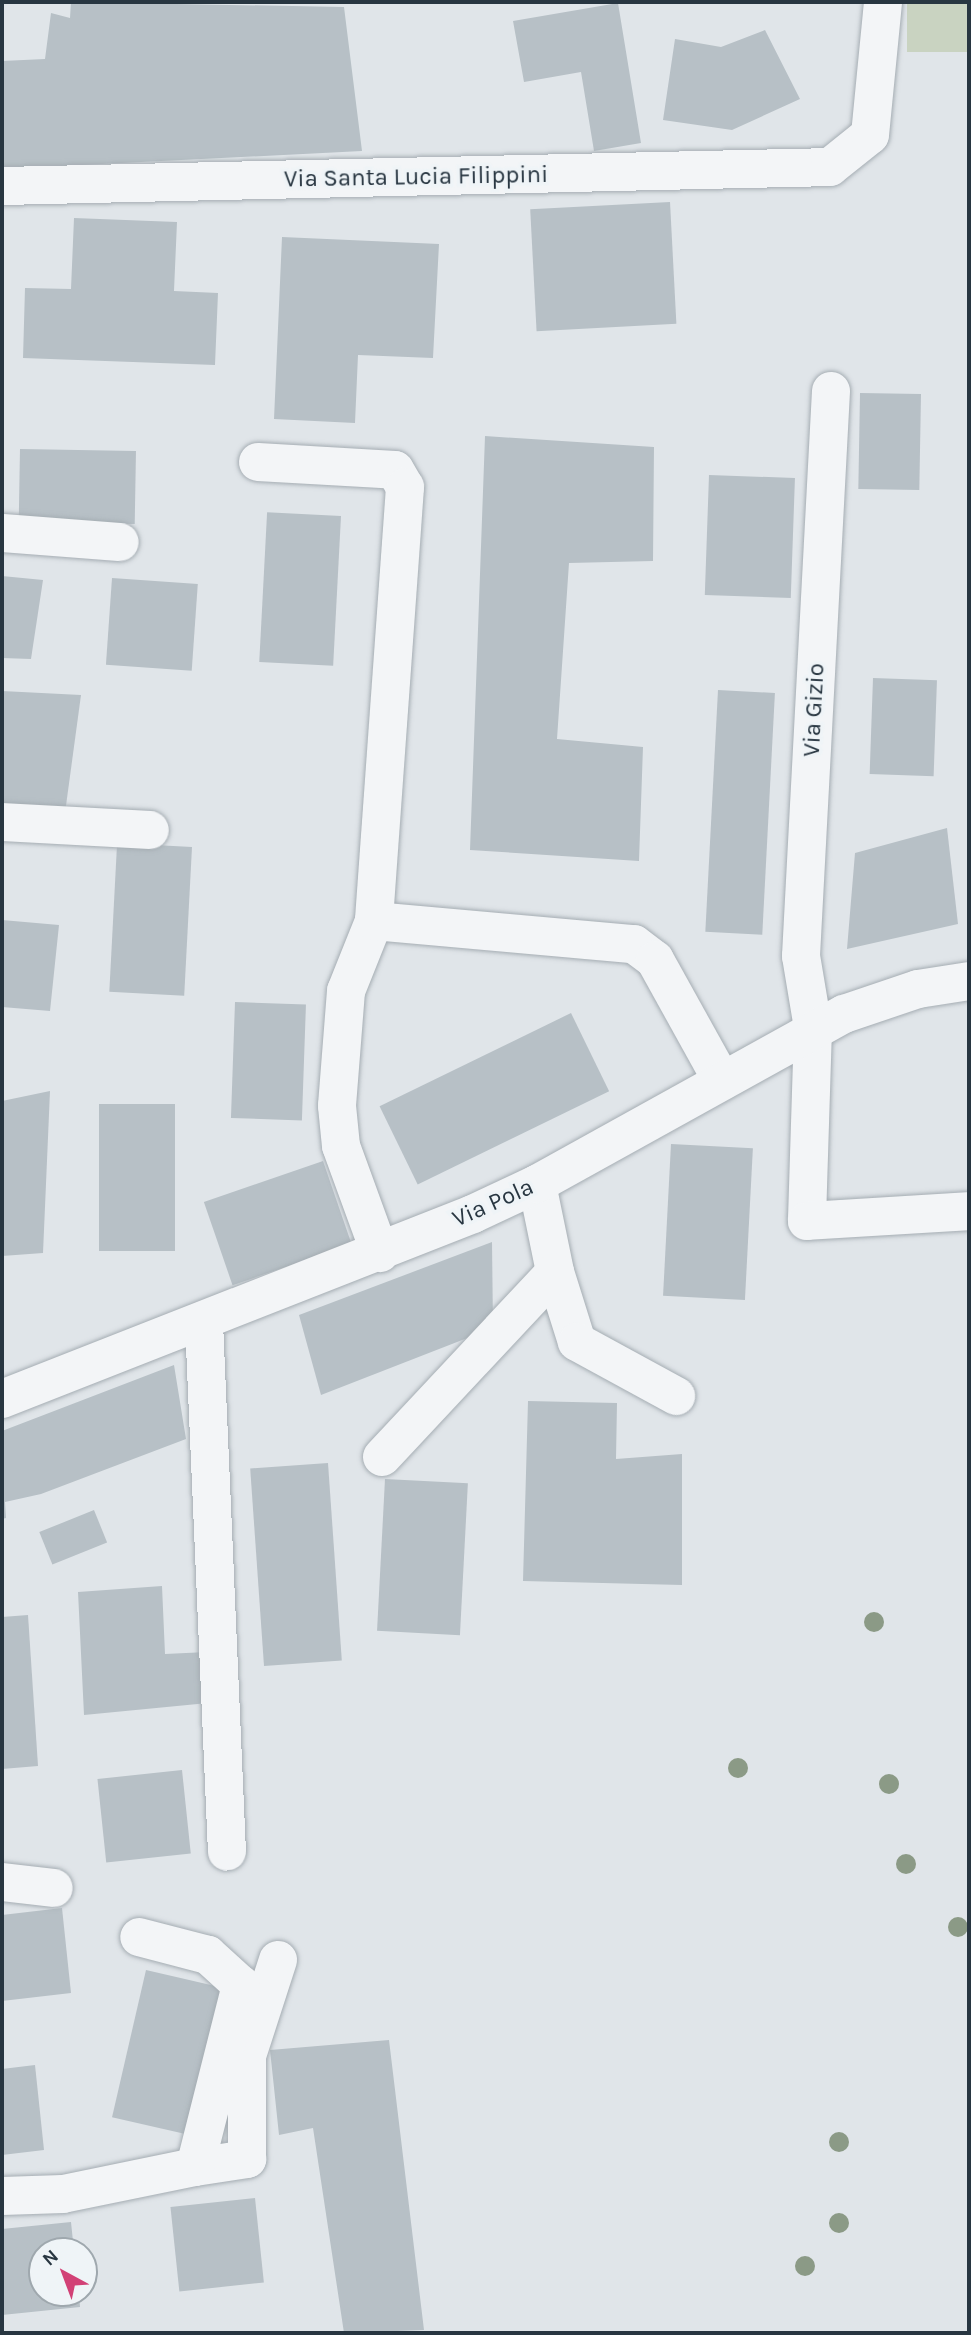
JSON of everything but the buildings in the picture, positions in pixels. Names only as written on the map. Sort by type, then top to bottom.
[{"type":"street","name":"Via Santa Lucia Filippini","points":[[2,186],[830,167],[870,135],[883,2]]},
{"type":"street","name":"Via Gizio","points":[[831,391],[801,956],[813,1028],[807,1221],[969,1211]]},
{"type":"street","points":[[258,462],[395,470],[405,487],[374,921],[346,991],[337,1126],[380,1253]]},
{"type":"street","points":[[2,533],[120,542]]},
{"type":"street","points":[[2,822],[150,830]]},
{"type":"street","points":[[374,921],[634,944],[655,960],[721,1079]]},
{"type":"street","name":"Via Pola","points":[[2,1399],[380,1253],[537,1184],[813,1028],[918,989],[969,981]]},
{"type":"street","points":[[537,1184],[555,1272],[577,1342],[676,1396]]},
{"type":"street","points":[[382,1457],[555,1272]]},
{"type":"street","points":[[204,1322],[227,1852]]},
{"type":"street","points":[[2,1882],[54,1888]]},
{"type":"street","points":[[139,1937],[208,1955],[241,1985],[195,2167]]},
{"type":"street","points":[[2,2196],[63,2194],[247,2159],[247,2056],[278,1960]]},
{"type":"green space","points":[[907,2],[969,2],[969,52],[907,52]]}]
